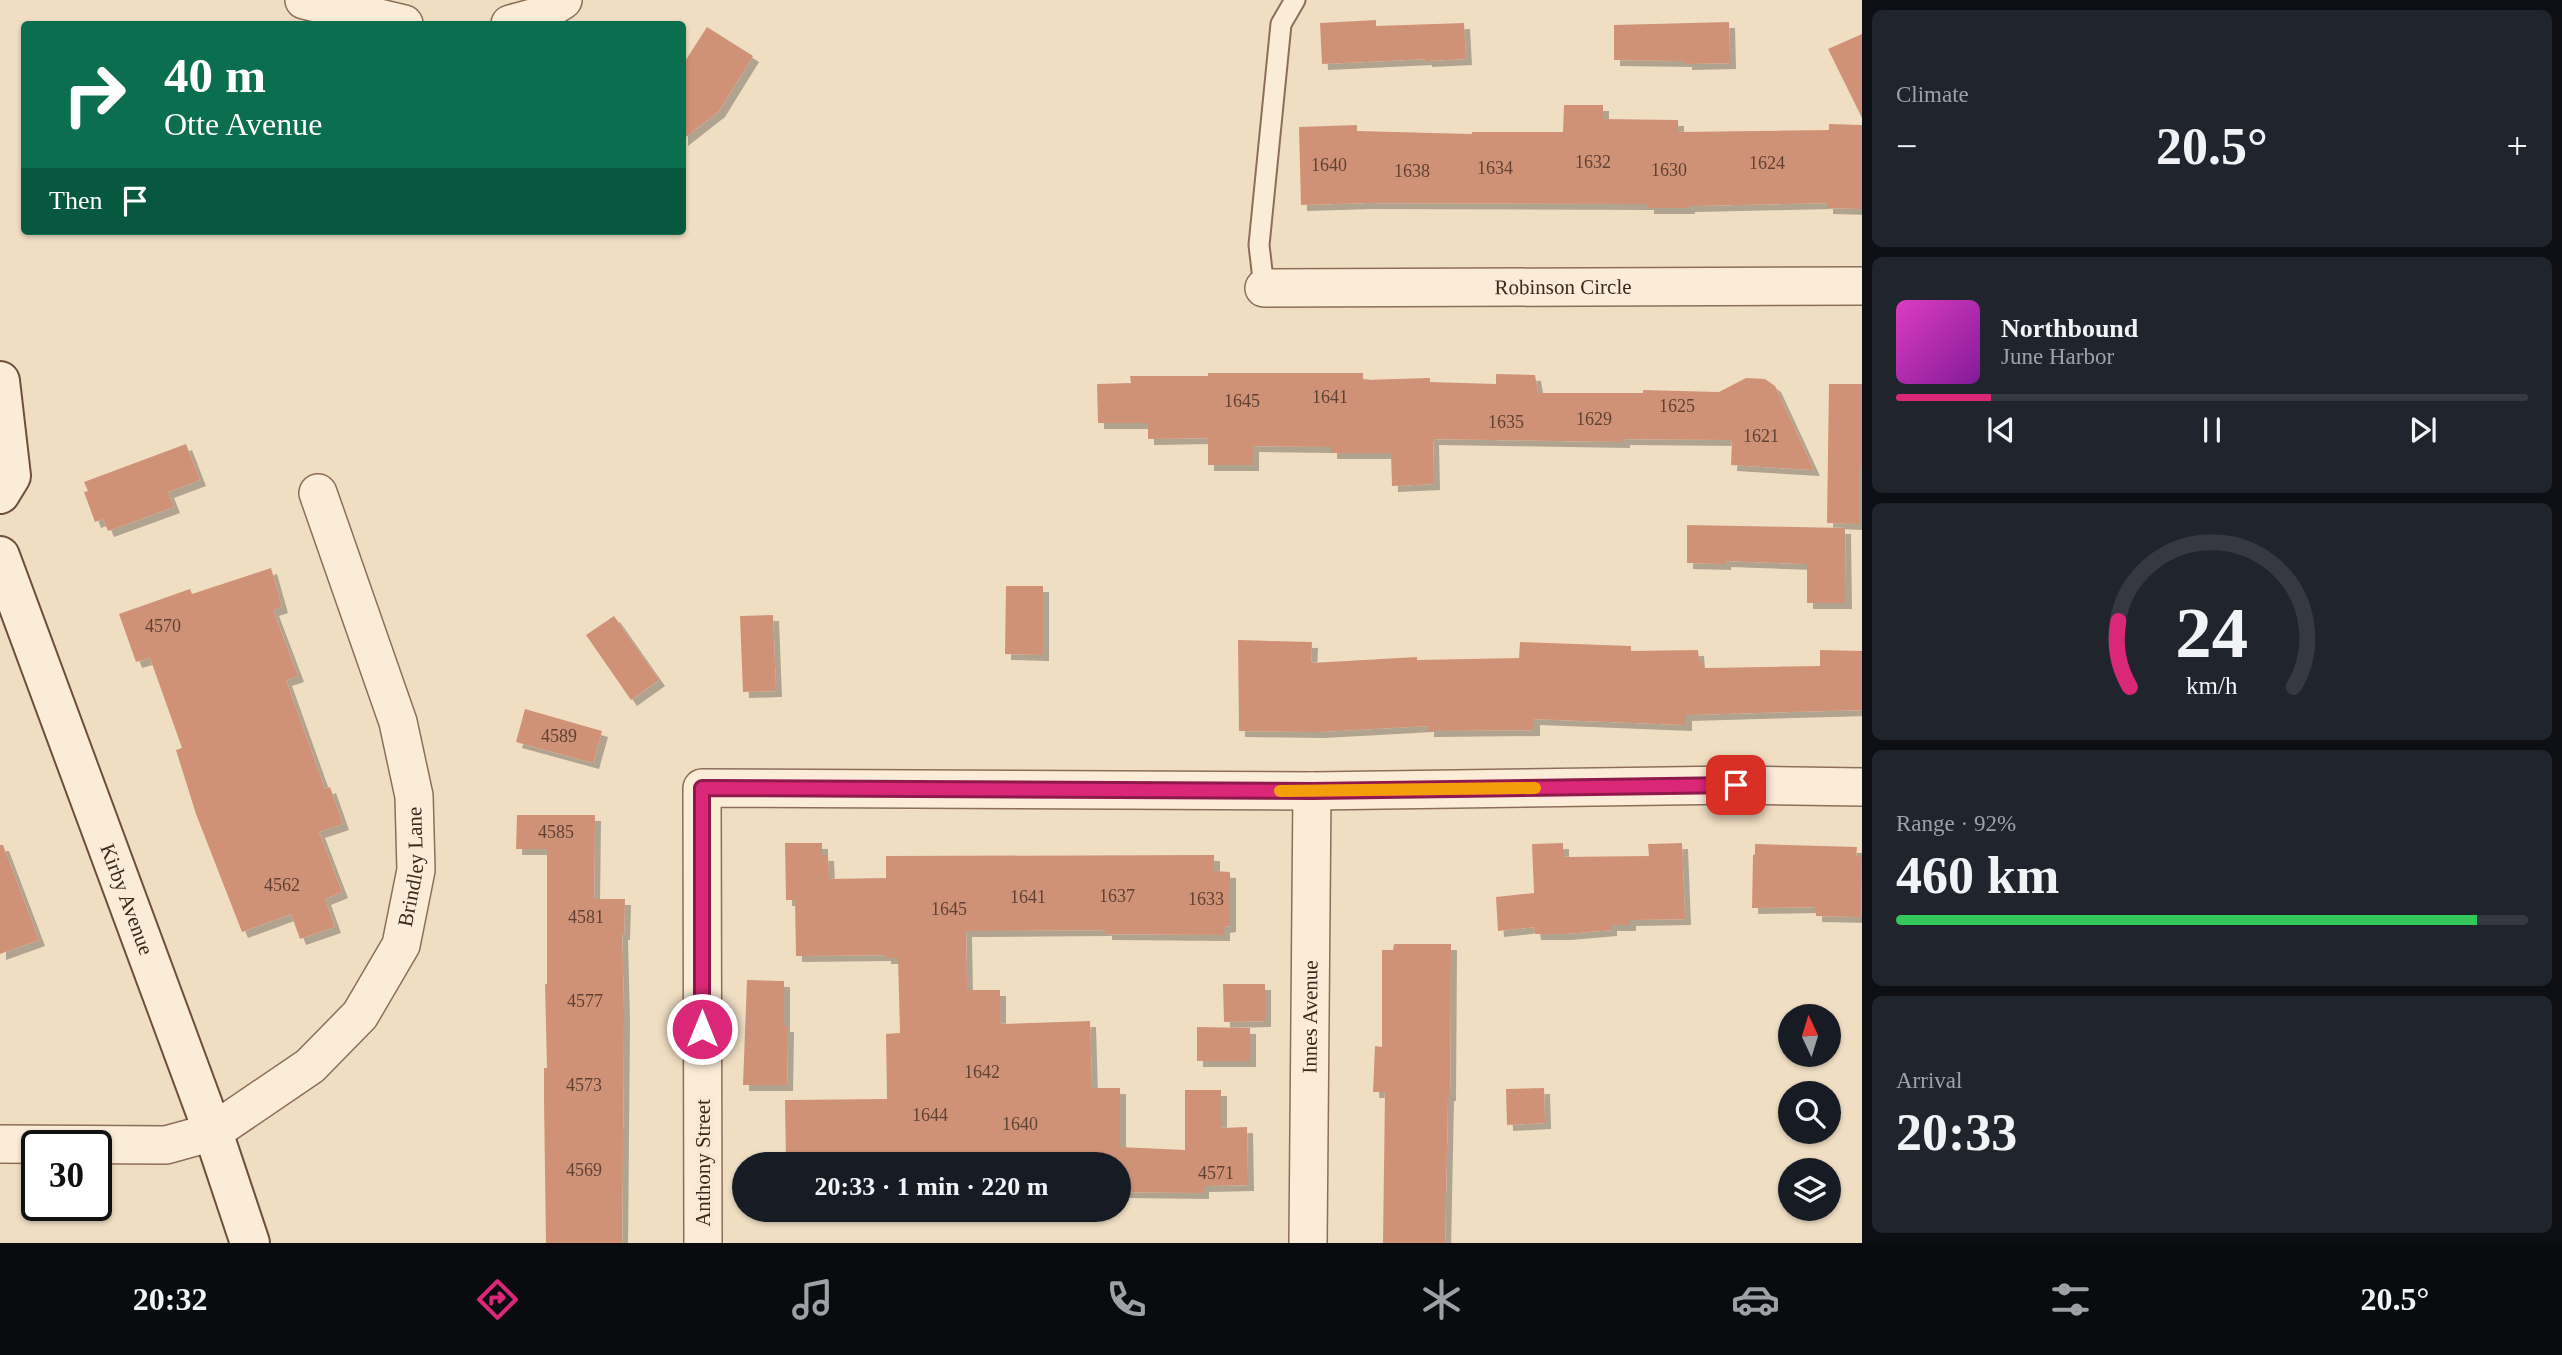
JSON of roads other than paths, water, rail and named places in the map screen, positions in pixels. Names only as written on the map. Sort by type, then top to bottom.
[{"type":"street","points":[[304,0],[392,21]]},
{"type":"street","points":[[521,21],[536,17],[563,0]]},
{"type":"street","name":"Robinson Circle","points":[[1264,288],[1862,286]]},
{"type":"street","points":[[0,381],[11,476],[0,494]]},
{"type":"street","name":"Brindley Lane","points":[[0,1144],[166,1145],[213,1132],[310,1066],[360,1015],[401,945],[416,870],[414,796],[398,722],[318,493]]},
{"type":"street","name":"Kirby Avenue","points":[[0,556],[213,1132],[250,1243]]},
{"type":"street","points":[[1312,791],[1736,785],[1862,787]]},
{"type":"street","name":"Anthony Street","points":[[703,1243],[702,788],[1312,791]]},
{"type":"street","name":"Innes Avenue","points":[[1308,1243],[1312,791]]},
{"type":"lane","points":[[1264,288],[1259,245],[1281,24],[1295,0]]}]
